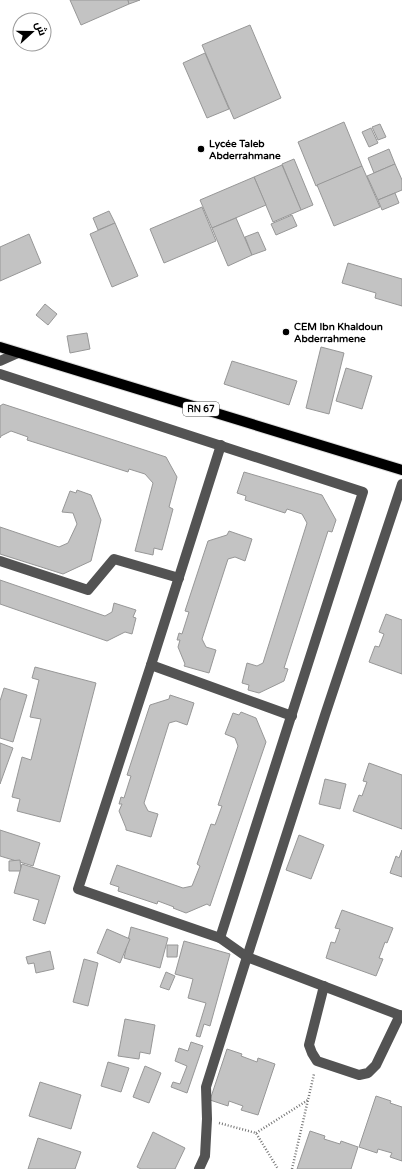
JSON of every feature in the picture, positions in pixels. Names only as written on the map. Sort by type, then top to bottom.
[{"type":"main road","name":"RN 67","points":[[0,347],[402,470]]},
{"type":"street","points":[[0,360],[18,353]]},
{"type":"street","points":[[0,374],[363,492],[220,938]]},
{"type":"street","points":[[221,445],[152,665],[78,889],[220,938],[247,956],[324,986],[401,1016],[376,1065],[368,1073],[359,1075],[318,1060],[312,1053],[309,1045],[324,986]]},
{"type":"street","points":[[199,1169],[205,1156],[207,1119],[206,1086],[327,707],[402,484]]},
{"type":"street","points":[[0,561],[88,590],[114,559],[179,578]]},
{"type":"street","points":[[152,665],[292,716]]},
{"type":"path","points":[[292,1169],[318,1060]]},
{"type":"path","points":[[256,1133],[308,1100]]},
{"type":"path","points":[[207,1119],[256,1133],[278,1169]]},
{"type":"building","points":[[70,0],[128,0],[129,4],[81,25]]},
{"type":"building","points":[[128,0],[140,0],[129,4]]},
{"type":"building","points":[[250,25],[281,98],[234,119],[202,45]]},
{"type":"building","points":[[205,53],[229,109],[207,118],[183,63]]},
{"type":"building","points":[[344,122],[362,166],[316,186],[298,142]]},
{"type":"building","points":[[380,124],[386,137],[378,140],[372,127]]},
{"type":"building","points":[[371,128],[378,143],[369,147],[362,132]]},
{"type":"building","points":[[389,149],[395,164],[374,173],[368,158]]},
{"type":"building","points":[[294,159],[313,205],[301,210],[282,164]]},
{"type":"building","points":[[395,164],[402,180],[402,190],[378,200],[367,176]]},
{"type":"building","points":[[282,165],[301,210],[273,222],[254,177]]},
{"type":"building","points":[[362,166],[380,207],[334,226],[317,185]]},
{"type":"building","points":[[254,177],[266,205],[212,228],[200,200]]},
{"type":"building","points":[[395,193],[399,203],[382,210],[378,200]]},
{"type":"building","points":[[202,207],[216,241],[164,263],[150,229]]},
{"type":"building","points":[[109,211],[115,223],[98,230],[93,218]]},
{"type":"building","points":[[292,215],[297,226],[276,235],[271,224]]},
{"type":"building","points":[[236,218],[252,255],[228,266],[212,228]]},
{"type":"building","points":[[115,223],[138,276],[112,287],[90,234]]},
{"type":"building","points":[[258,232],[266,250],[252,255],[245,237]]},
{"type":"building","points":[[29,234],[41,263],[0,281],[0,247]]},
{"type":"building","points":[[348,263],[402,279],[402,306],[375,298],[376,293],[342,283]]},
{"type":"building","points":[[45,304],[57,314],[48,325],[36,315]]},
{"type":"building","points":[[87,333],[90,349],[70,353],[67,336]]},
{"type":"building","points":[[321,347],[344,353],[329,414],[306,408]]},
{"type":"building","points":[[232,361],[297,381],[289,405],[224,384]]},
{"type":"building","points":[[346,368],[372,376],[362,409],[336,401]]},
{"type":"building","points":[[3,404],[166,457],[177,477],[169,507],[173,509],[162,550],[154,548],[153,555],[135,551],[153,483],[145,474],[129,469],[128,472],[27,440],[28,437],[11,431],[0,438],[0,406]]},
{"type":"building","points":[[244,472],[322,495],[336,520],[332,532],[328,531],[284,668],[288,669],[284,681],[259,693],[248,690],[249,685],[242,683],[247,663],[257,666],[263,663],[307,523],[302,514],[287,509],[285,513],[245,500],[246,496],[237,493]]},
{"type":"building","points":[[77,490],[91,495],[101,520],[91,561],[63,574],[0,554],[0,527],[59,547],[68,543],[77,524],[73,513],[62,512],[70,491],[76,493]]},
{"type":"building","points":[[229,531],[252,539],[245,561],[235,557],[228,559],[202,639],[206,647],[216,650],[209,673],[184,666],[185,664],[178,647],[180,640],[177,640],[179,633],[182,634],[189,612],[185,611],[208,541],[227,535]]},
{"type":"building","points":[[0,580],[105,616],[112,612],[114,603],[136,610],[133,617],[136,618],[132,634],[125,632],[107,641],[0,604]]},
{"type":"building","points":[[386,614],[402,620],[402,674],[369,662],[375,646],[379,647],[384,634],[379,632]]},
{"type":"building","points":[[35,667],[96,683],[60,822],[17,811],[20,799],[12,797],[22,757],[31,760],[41,719],[30,717],[39,680],[32,678]]},
{"type":"building","points":[[4,688],[27,695],[13,742],[0,738],[0,701]]},
{"type":"building","points":[[170,695],[194,703],[187,725],[176,721],[169,723],[144,803],[148,811],[158,814],[151,837],[126,830],[119,811],[122,804],[119,804],[121,797],[124,798],[131,776],[127,775],[150,705],[169,699]]},
{"type":"building","points":[[241,712],[256,718],[266,742],[210,906],[207,904],[186,913],[158,901],[157,904],[118,891],[119,887],[110,884],[117,865],[183,888],[192,886],[200,866],[197,864],[211,824],[215,825],[222,806],[218,805],[238,746],[235,738],[225,734],[233,713],[239,715]]},
{"type":"building","points":[[0,743],[13,748],[0,784]]},
{"type":"building","points":[[369,763],[402,775],[402,829],[353,811],[359,795],[362,796],[367,782],[363,781]]},
{"type":"building","points":[[325,779],[346,784],[340,809],[319,804]]},
{"type":"building","points":[[0,830],[40,843],[33,866],[0,856]]},
{"type":"building","points":[[299,835],[324,845],[311,879],[286,870]]},
{"type":"building","points":[[402,850],[402,877],[390,873],[396,856],[399,858]]},
{"type":"building","points":[[20,860],[21,871],[9,871],[9,861]]},
{"type":"building","points":[[22,864],[60,876],[45,924],[33,920],[39,900],[14,893]]},
{"type":"building","points":[[342,910],[393,928],[387,943],[385,942],[379,958],[383,959],[376,976],[326,958],[331,942],[335,943],[340,929],[335,928]]},
{"type":"building","points":[[131,927],[168,938],[160,968],[124,958]]},
{"type":"building","points":[[107,929],[130,939],[120,963],[97,953]]},
{"type":"building","points":[[184,941],[230,954],[210,1026],[204,1024],[200,1037],[196,1036],[206,1003],[188,998],[193,979],[175,974]]},
{"type":"building","points":[[167,945],[178,945],[177,957],[167,957]]},
{"type":"building","points":[[50,951],[54,969],[36,973],[34,963],[28,964],[26,957]]},
{"type":"building","points":[[84,959],[98,963],[88,1006],[73,1002]]},
{"type":"building","points":[[166,972],[175,976],[169,990],[160,987]]},
{"type":"building","points":[[125,1019],[155,1025],[150,1054],[140,1052],[139,1059],[118,1056]]},
{"type":"building","points":[[191,1042],[203,1046],[187,1093],[171,1087],[173,1082],[180,1084],[187,1066],[175,1061],[179,1048],[188,1051]]},
{"type":"building","points":[[227,1049],[242,1054],[241,1056],[257,1062],[258,1058],[275,1064],[258,1115],[241,1110],[243,1106],[229,1101],[228,1106],[210,1100]]},
{"type":"building","points":[[108,1062],[129,1068],[121,1092],[101,1086]]},
{"type":"building","points":[[145,1066],[161,1073],[149,1103],[133,1097]]},
{"type":"building","points":[[40,1082],[81,1095],[71,1129],[29,1116]]},
{"type":"building","points":[[376,1096],[391,1101],[390,1103],[402,1107],[402,1161],[390,1157],[392,1153],[378,1149],[377,1153],[359,1147]]},
{"type":"building","points":[[310,1131],[325,1136],[324,1139],[340,1144],[341,1141],[358,1147],[351,1169],[297,1169]]},
{"type":"building","points":[[153,1132],[185,1148],[175,1169],[141,1169],[137,1167]]},
{"type":"building","points":[[38,1138],[81,1152],[75,1169],[28,1169]]},
{"type":"place","name":"Lycée Taleb Abderrahmane","points":[[201,149]]},
{"type":"place","name":"CEM Ibn Khaldoun Abderrahmene","points":[[286,332]]}]
